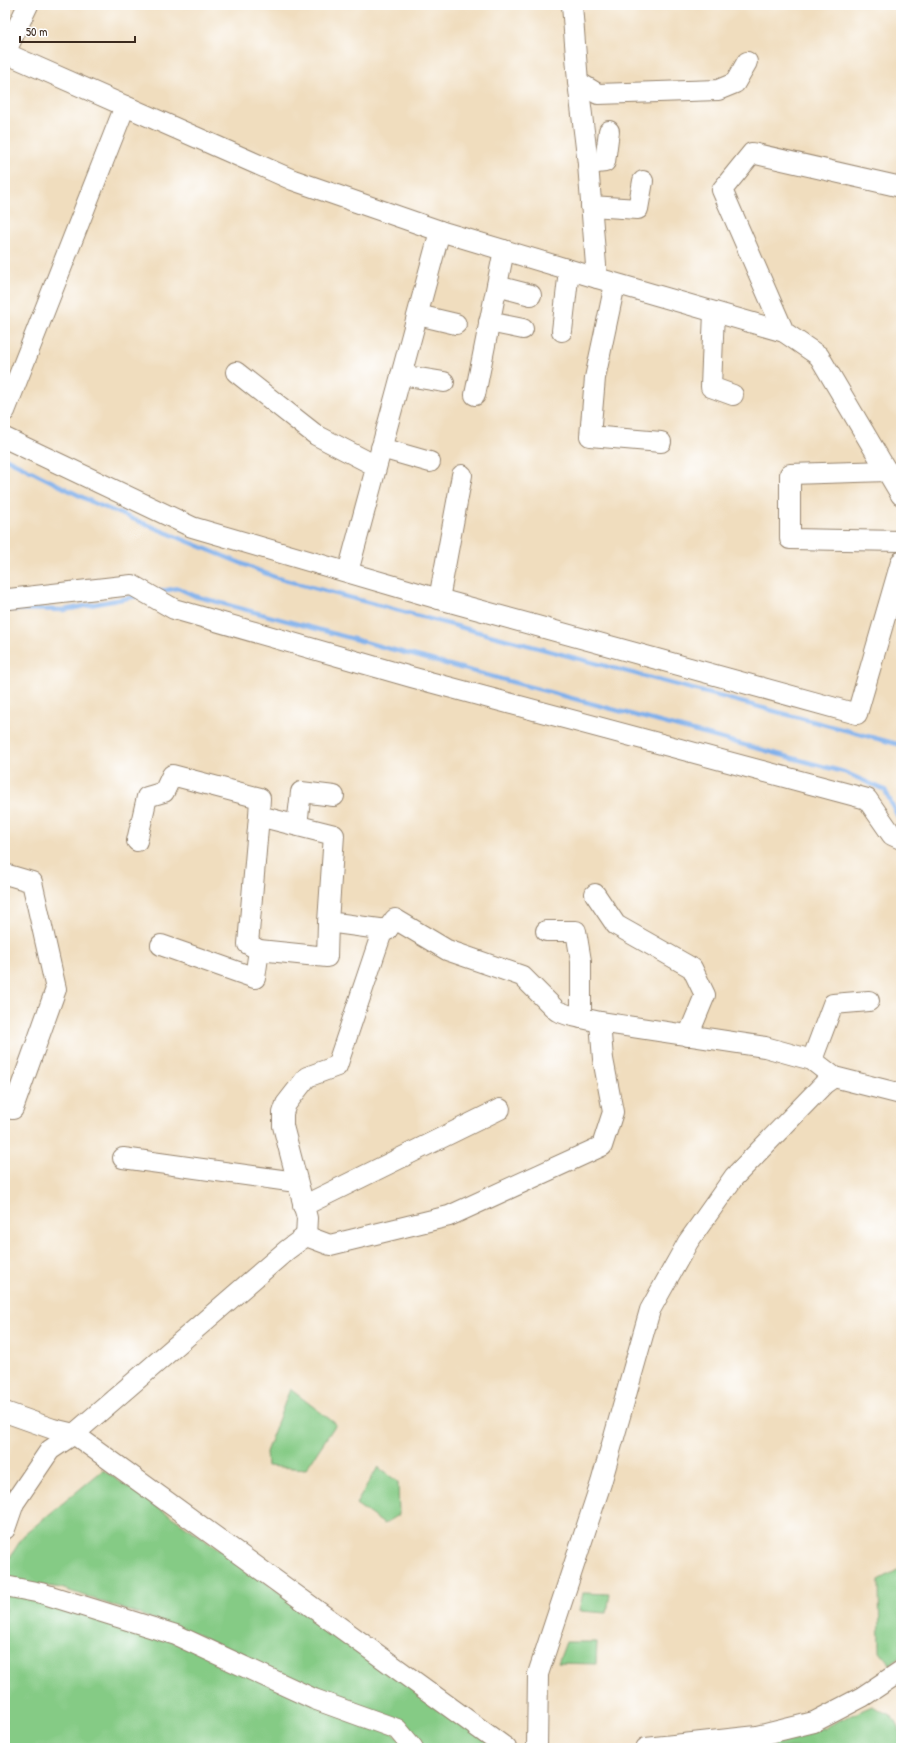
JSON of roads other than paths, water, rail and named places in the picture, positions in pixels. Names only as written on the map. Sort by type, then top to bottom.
[{"type":"street","points":[[28,5],[5,53],[293,180],[440,231],[615,284],[784,332],[819,356],[901,495]]},
{"type":"street","points":[[572,5],[578,82],[588,164],[596,278]]},
{"type":"street","points":[[578,82],[598,94],[718,90],[735,83],[747,62]]},
{"type":"street","points":[[5,411],[125,106]]},
{"type":"street","points":[[588,164],[605,162],[609,131]]},
{"type":"street","points":[[784,332],[722,190],[752,154],[901,187]]},
{"type":"street","points":[[591,206],[638,209],[643,181]]},
{"type":"street","points":[[348,572],[440,231]]},
{"type":"street","points":[[475,394],[504,250]]},
{"type":"street","points":[[562,331],[569,270]]},
{"type":"street","points":[[615,284],[595,378],[590,436],[662,442]]},
{"type":"street","points":[[497,286],[531,296]]},
{"type":"street","points":[[714,312],[711,386],[733,395]]},
{"type":"street","points":[[418,315],[456,324]]},
{"type":"street","points":[[489,322],[523,329]]},
{"type":"street","points":[[236,372],[316,434],[378,457],[430,462]]},
{"type":"street","points":[[401,375],[444,382]]},
{"type":"street","points":[[5,438],[192,527],[439,599],[857,714],[901,562]]},
{"type":"street","points":[[888,471],[790,474],[790,539],[901,541]]},
{"type":"street","points":[[439,599],[462,474]]},
{"type":"street","points":[[6,601],[132,585],[174,609],[412,677],[867,800],[892,834],[901,839]]},
{"type":"street","points":[[137,841],[147,797],[164,792],[172,775],[260,798],[248,944],[260,950],[327,957],[334,835],[259,816]]},
{"type":"street","points":[[297,825],[301,792],[334,796]]},
{"type":"street","points":[[5,874],[32,882],[56,989],[13,1108],[5,1108]]},
{"type":"street","points":[[594,894],[616,925],[692,968],[705,995],[688,1036]]},
{"type":"street","points":[[306,1236],[307,1218],[296,1182],[283,1126],[286,1104],[307,1077],[337,1066],[382,932],[387,930],[395,919],[447,950],[522,976],[557,1011],[591,1020],[765,1047],[812,1060],[834,1077],[901,1094]]},
{"type":"street","points":[[328,922],[387,930]]},
{"type":"street","points":[[306,1236],[330,1245],[449,1216],[602,1146],[613,1112],[602,1059],[591,1020],[576,931],[546,931]]},
{"type":"street","points":[[162,945],[255,978],[260,950]]},
{"type":"street","points":[[812,1060],[833,1004],[869,1001]]},
{"type":"street","points":[[537,1748],[538,1674],[601,1483],[650,1310],[688,1242],[734,1176],[824,1084],[834,1077]]},
{"type":"street","points":[[303,1206],[500,1109]]},
{"type":"street","points":[[123,1158],[296,1182]]},
{"type":"street","points":[[5,1530],[14,1504],[50,1450],[74,1434],[287,1250],[306,1236]]},
{"type":"street","points":[[5,1412],[53,1429],[74,1434],[506,1748]]},
{"type":"street","points":[[5,1586],[41,1593],[176,1635],[314,1699],[397,1729],[413,1748]]},
{"type":"street","points":[[646,1748],[757,1736],[771,1740],[814,1722],[862,1698],[901,1671]]},
{"type":"waterway","points":[[5,458],[94,503],[277,578],[901,745]]},
{"type":"waterway","points":[[157,592],[178,588],[195,596],[844,772],[885,790],[898,817],[901,818]]},
{"type":"waterway","points":[[5,609],[64,610],[138,596]]}]
